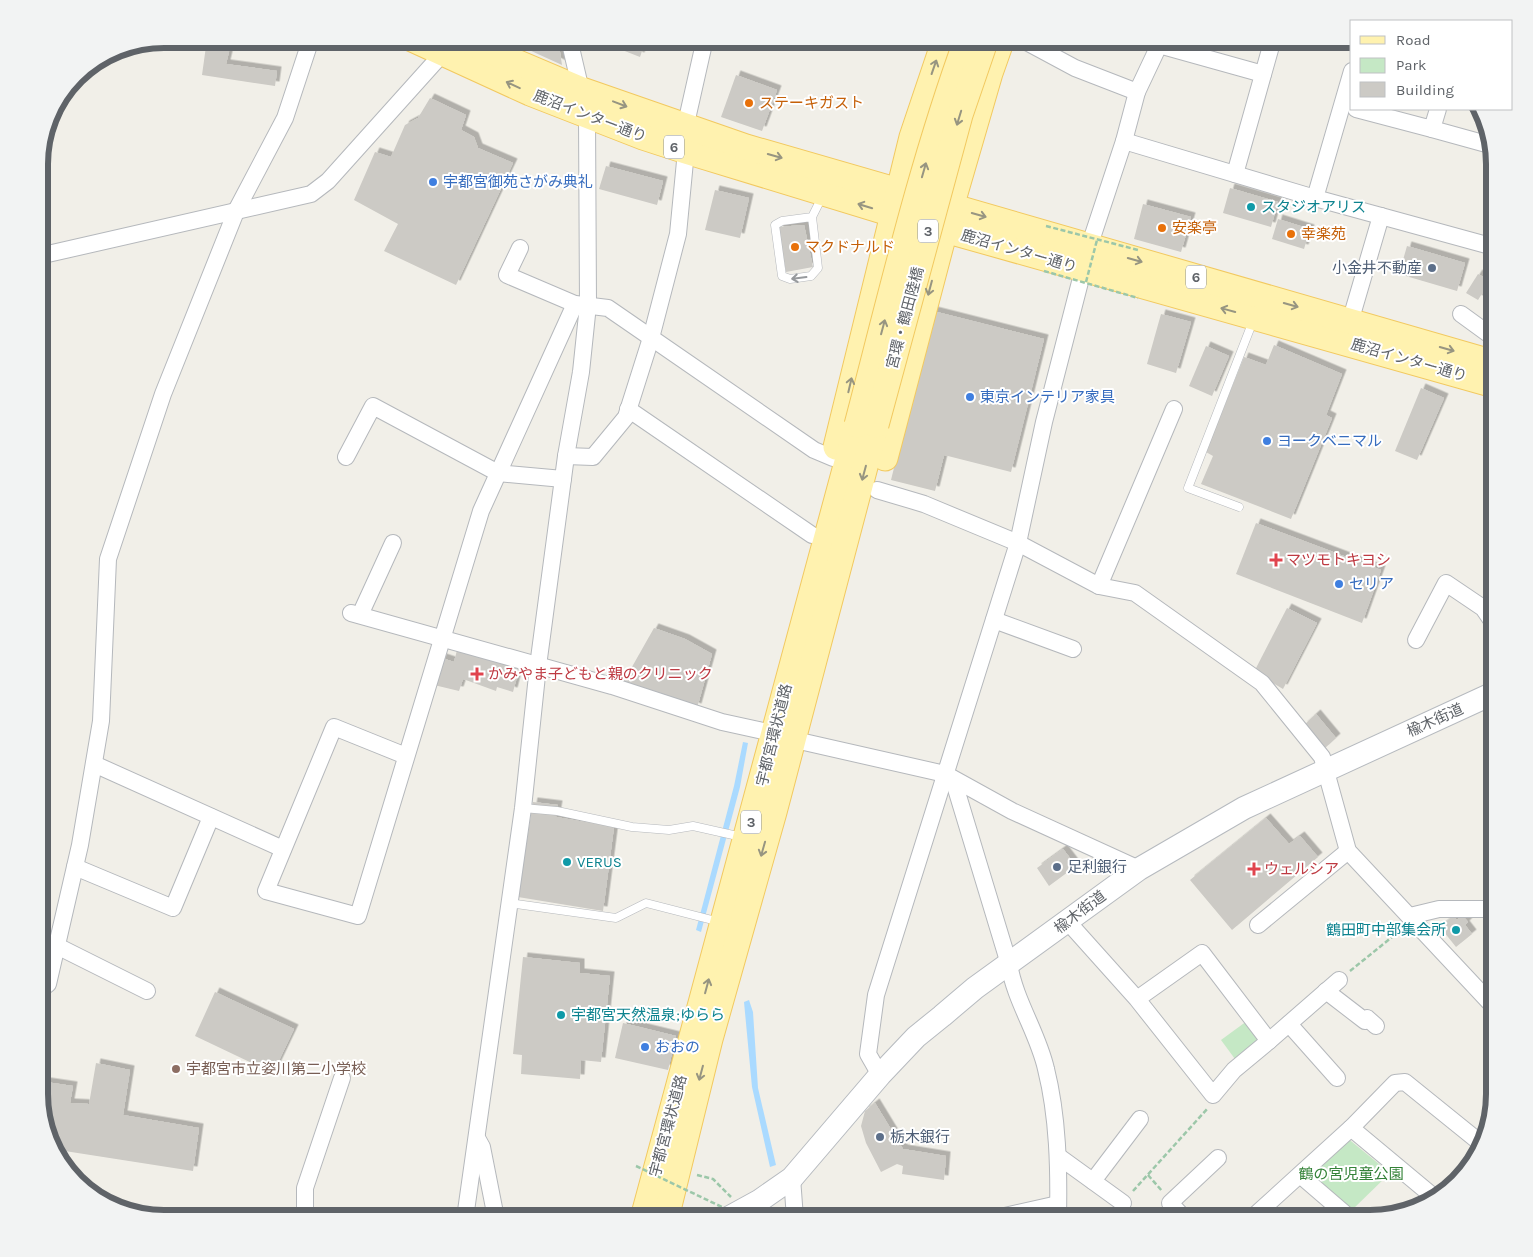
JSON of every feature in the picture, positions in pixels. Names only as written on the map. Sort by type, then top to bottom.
[{"type":"main road","name":"鹿沼インター通り","points":[[457,48],[587,116],[686,139],[895,204],[1089,260],[1254,317],[1486,383]]},
{"type":"main road","name":"鹿沼インター通り","points":[[459,48],[582,90],[686,139],[824,194],[895,204]]},
{"type":"main road","name":"3","points":[[760,790],[763,731],[774,674],[833,458],[895,204],[926,93],[942,48]]},
{"type":"main road","name":"宮環・鶴田陸橋","points":[[867,425],[920,184],[943,104],[964,48]]},
{"type":"main road","name":"宮環・鶴田陸橋","points":[[867,425],[983,48]]},
{"type":"main road","name":"3","points":[[774,812],[804,742],[877,490],[948,219],[999,48]]},
{"type":"main road","name":"鹿沼インター通り","points":[[1089,260],[1350,322],[1486,361]]},
{"type":"main road","name":"宇都宮環状道路","points":[[645,1210],[716,921],[740,837],[760,790],[867,425]]},
{"type":"main road","name":"宇都宮環状道路","points":[[668,1210],[710,1039],[774,812],[867,425]]},
{"type":"street","points":[[48,984],[75,867],[101,721],[108,559],[164,394],[237,210],[285,118],[308,48]]},
{"type":"street","points":[[48,254],[311,194],[328,181],[451,48]]},
{"type":"street","points":[[466,1210],[475,1134],[523,808],[538,666],[562,479],[581,372],[587,116],[571,48]]},
{"type":"street","points":[[566,456],[593,456],[626,417],[651,338],[678,234],[686,139],[703,48]]},
{"type":"street","points":[[1038,48],[1075,68],[1137,92]]},
{"type":"street","points":[[880,1075],[868,1054],[876,995],[949,776],[1018,543],[1044,422],[1137,92],[1157,48]]},
{"type":"street","points":[[1179,48],[1263,74]]},
{"type":"street","points":[[1235,174],[1270,48]]},
{"type":"street","points":[[1315,198],[1350,107]]},
{"type":"street","points":[[1361,110],[1483,143]]},
{"type":"street","points":[[1432,129],[1438,110]]},
{"type":"street","points":[[1124,141],[1315,198],[1486,245]]},
{"type":"street","points":[[1350,322],[1381,216]]},
{"type":"street","points":[[520,248],[507,275],[582,304],[608,308],[814,450],[833,458]]},
{"type":"street","points":[[406,756],[334,727],[266,891],[358,916],[481,512],[498,473],[582,304]]},
{"type":"street","points":[[1461,314],[1486,332]]},
{"type":"street","points":[[346,457],[373,406],[498,473],[562,479]]},
{"type":"street","points":[[628,409],[812,535]]},
{"type":"street","points":[[1099,586],[1174,409]]},
{"type":"street","points":[[877,490],[924,504],[1018,543],[1099,586],[1135,594],[1262,683],[1322,757],[1348,852],[1486,998]]},
{"type":"street","points":[[393,543],[355,614],[612,686],[722,722],[763,731]]},
{"type":"street","points":[[1416,640],[1446,583],[1483,608],[1486,612]]},
{"type":"street","points":[[994,620],[1074,649]]},
{"type":"street","name":"楡木街道","points":[[743,1210],[792,1178],[880,1075],[916,1038],[975,988],[1139,869],[1215,823],[1325,770],[1486,697]]},
{"type":"street","points":[[804,742],[949,776],[1012,811],[1139,869]]},
{"type":"street","points":[[94,764],[283,849]]},
{"type":"street","points":[[949,776],[1009,964],[1012,983],[1046,1069],[1058,1156],[1058,1210]]},
{"type":"street","points":[[75,867],[173,908],[211,817]]},
{"type":"street","points":[[1258,925],[1348,852]]},
{"type":"street","points":[[1412,918],[1439,909],[1486,909]]},
{"type":"street","points":[[1068,922],[1137,998],[1213,1095],[1234,1070],[1339,980]]},
{"type":"street","points":[[57,946],[147,991]]},
{"type":"street","points":[[1137,998],[1202,953],[1269,1041]]},
{"type":"street","points":[[1326,991],[1376,1026]]},
{"type":"street","points":[[1289,1024],[1337,1078]]},
{"type":"street","points":[[305,1210],[305,1188],[342,1078]]},
{"type":"street","points":[[1261,1210],[1352,1128],[1395,1083],[1405,1082],[1476,1140]]},
{"type":"street","points":[[1093,1181],[1139,1118]]},
{"type":"street","points":[[1352,1128],[1429,1193]]},
{"type":"street","points":[[475,1134],[482,1147],[494,1210]]},
{"type":"street","points":[[1058,1156],[1123,1203]]},
{"type":"street","points":[[1178,1210],[1171,1202],[1218,1158]]},
{"type":"street","points":[[1300,1175],[1341,1210]]},
{"type":"street","points":[[792,1178],[794,1210]]},
{"type":"lane","points":[[812,217],[782,221],[774,225],[782,276],[790,279],[811,276],[818,268],[812,217],[824,194]]},
{"type":"lane","points":[[1239,507],[1188,488],[1254,317]]},
{"type":"lane","points":[[523,808],[557,811],[632,828],[669,830],[693,826],[740,837]]},
{"type":"lane","points":[[509,903],[616,918],[646,903],[716,921]]},
{"type":"path","points":[[1046,226],[1138,298]]},
{"type":"path","points":[[1044,270],[1138,250]]},
{"type":"path","points":[[1339,980],[1412,918]]},
{"type":"path","points":[[1123,1203],[1208,1109],[1213,1095]]},
{"type":"path","points":[[636,1166],[728,1210]]},
{"type":"path","points":[[697,1174],[713,1179],[730,1196]]},
{"type":"path","points":[[1148,1175],[1171,1202]]},
{"type":"green space","points":[[1247,1021],[1257,1034],[1258,1041],[1235,1059],[1221,1040]]},
{"type":"green space","name":"鶴の宮児童公園","points":[[1346,1137],[1390,1173],[1352,1210],[1310,1172]]},
{"type":"water","points":[[743,742],[748,743],[740,787],[701,932],[696,930],[734,786]]},
{"type":"water","points":[[749,1000],[753,1012],[758,1088],[776,1165],[770,1167],[752,1087],[744,1002]]},
{"type":"building","points":[[206,48],[230,48],[226,64],[277,71],[275,86],[202,75]]},
{"type":"building","points":[[525,48],[559,48],[562,65]]},
{"type":"building","points":[[617,48],[643,48],[640,57]]},
{"type":"building","name":"ステーキガスト","points":[[736,75],[777,90],[762,131],[721,117]]},
{"type":"building","name":"宇都宮御苑さがみ典礼","points":[[430,98],[466,115],[461,130],[474,137],[478,148],[513,163],[456,285],[384,251],[398,224],[354,200],[375,152],[391,157],[405,125],[418,118]]},
{"type":"building","points":[[606,166],[663,181],[657,205],[599,189]]},
{"type":"building","name":"スタジオアリス","points":[[1230,188],[1278,202],[1271,227],[1223,213]]},
{"type":"building","points":[[715,190],[749,198],[740,238],[705,230]]},
{"type":"building","name":"安楽亭","points":[[1143,204],[1191,217],[1181,252],[1134,239]]},
{"type":"building","name":"幸楽苑","points":[[1278,219],[1310,229],[1304,249],[1272,239]]},
{"type":"building","name":"マクドナルド","points":[[804,225],[813,267],[786,272],[778,227]]},
{"type":"building","name":"小金井不動産","points":[[1407,246],[1465,263],[1457,291],[1399,274]]},
{"type":"building","points":[[1478,274],[1486,279],[1486,287],[1478,300],[1466,293]]},
{"type":"building","name":"東京インテリア家具","points":[[933,311],[1044,339],[1011,472],[944,455],[935,491],[891,480]]},
{"type":"building","points":[[1161,314],[1191,322],[1176,373],[1147,364]]},
{"type":"building","name":"ヨークベニマル","points":[[1274,345],[1342,374],[1326,415],[1332,418],[1291,519],[1201,484],[1213,456],[1206,452],[1244,357],[1266,365]]},
{"type":"building","points":[[1206,346],[1229,356],[1212,396],[1189,386]]},
{"type":"building","points":[[1421,388],[1444,398],[1417,460],[1395,451]]},
{"type":"building","points":[[1256,523],[1381,570],[1362,623],[1236,574]]},
{"type":"building","points":[[1287,608],[1317,623],[1283,689],[1254,672]]},
{"type":"building","points":[[654,628],[685,639],[712,654],[697,708],[624,681]]},
{"type":"building","name":"かみやま子どもと親のクリニック","points":[[457,650],[519,669],[513,692],[497,687],[496,691],[463,679],[459,691],[434,685],[442,658],[454,662]]},
{"type":"building","points":[[1316,714],[1336,738],[1324,749],[1303,726]]},
{"type":"building","name":"VERUS","points":[[533,802],[558,805],[556,817],[614,827],[603,911],[518,897]]},
{"type":"building","name":"ウェルシア","points":[[1266,818],[1289,844],[1300,836],[1318,857],[1232,930],[1190,880]]},
{"type":"building","name":"足利銀行","points":[[1063,849],[1076,866],[1049,886],[1037,868]]},
{"type":"building","name":"鶴田町中部集会所","points":[[1462,915],[1468,922],[1465,925],[1472,934],[1456,947],[1440,927],[1453,916],[1457,920]]},
{"type":"building","name":"宇都宮天然温泉;ゆらら","points":[[523,957],[580,963],[580,973],[610,976],[601,1062],[581,1060],[580,1079],[521,1074],[522,1055],[513,1054]]},
{"type":"building","points":[[215,992],[294,1029],[273,1073],[195,1036]]},
{"type":"building","name":"おおの","points":[[623,1023],[676,1036],[668,1070],[615,1058]]},
{"type":"building","points":[[96,1063],[130,1070],[123,1115],[199,1128],[193,1171],[62,1151],[51,1123],[48,1082],[73,1086],[70,1103],[89,1104]]},
{"type":"building","name":"栃木銀行","points":[[875,1103],[903,1149],[946,1156],[944,1180],[902,1174],[903,1166],[897,1164],[881,1172],[866,1143],[861,1126],[865,1111]]},
{"type":"place","name":"ステーキガスト","points":[[749,103]]},
{"type":"place","name":"宇都宮御苑さがみ典礼","points":[[433,182]]},
{"type":"place","name":"スタジオアリス","points":[[1251,207]]},
{"type":"place","name":"安楽亭","points":[[1162,228]]},
{"type":"place","name":"幸楽苑","points":[[1291,234]]},
{"type":"place","name":"マクドナルド","points":[[795,247]]},
{"type":"place","name":"小金井不動産","points":[[1432,268]]},
{"type":"place","name":"東京インテリア家具","points":[[970,397]]},
{"type":"place","name":"ヨークベニマル","points":[[1267,441]]},
{"type":"place","name":"マツモトキヨシ","points":[[1276,560]]},
{"type":"place","name":"セリア","points":[[1339,584]]},
{"type":"place","name":"かみやま子どもと親のクリニック","points":[[477,674]]},
{"type":"place","name":"VERUS","points":[[567,862]]},
{"type":"place","name":"足利銀行","points":[[1057,867]]},
{"type":"place","name":"ウェルシア","points":[[1254,869]]},
{"type":"place","name":"鶴田町中部集会所","points":[[1456,930]]},
{"type":"place","name":"宇都宮天然温泉;ゆらら","points":[[561,1015]]},
{"type":"place","name":"おおの","points":[[645,1047]]},
{"type":"place","name":"宇都宮市立姿川第二小学校","points":[[176,1069]]},
{"type":"place","name":"栃木銀行","points":[[880,1137]]}]
